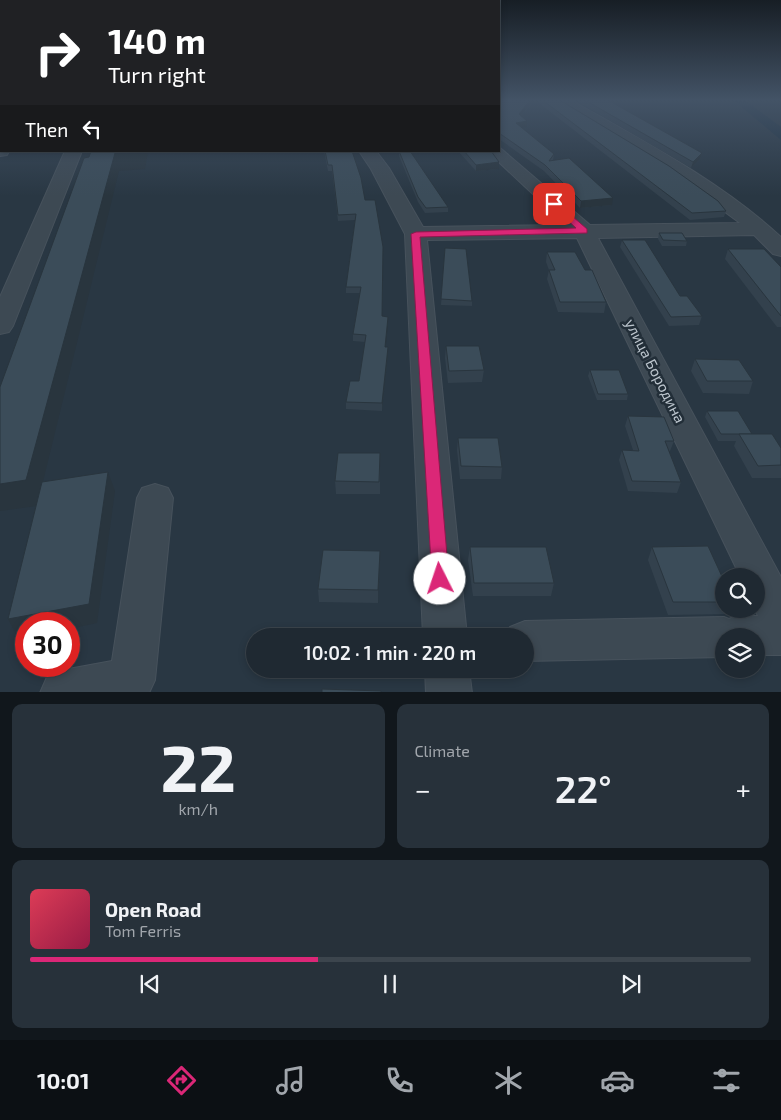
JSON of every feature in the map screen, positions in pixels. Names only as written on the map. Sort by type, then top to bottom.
[{"type":"street","points":[[613,131],[711,190],[762,229],[781,249]]},
{"type":"street","points":[[0,326],[74,152]]},
{"type":"street","points":[[368,152],[380,168],[416,234],[444,628]]},
{"type":"street","name":"улица Бородина","points":[[497,152],[584,231],[781,618]]},
{"type":"street","points":[[416,234],[762,229]]},
{"type":"street","points":[[63,692],[132,680],[155,498]]},
{"type":"street","points":[[765,635],[781,635]]},
{"type":"street","points":[[534,641],[715,636]]},
{"type":"street","points":[[448,678],[449,692]]},
{"type":"water","points":[[771,131],[781,131],[781,140]]},
{"type":"building","points":[[500,131],[526,131],[554,154],[549,161],[569,158],[613,198],[581,201],[545,165],[500,134]]},
{"type":"building","points":[[584,131],[612,131],[669,166],[718,201],[726,211],[692,213]]},
{"type":"building","points":[[639,131],[663,131],[702,153],[693,162]]},
{"type":"building","points":[[91,152],[128,152],[115,153],[26,480],[0,484],[0,387],[84,158],[89,157]]},
{"type":"building","points":[[325,152],[352,152],[361,178],[365,200],[375,200],[383,247],[382,316],[388,317],[385,347],[388,347],[382,403],[346,402],[350,381],[359,381],[366,335],[353,334],[361,287],[346,287],[356,214],[338,215],[332,165],[328,165]]},
{"type":"building","points":[[399,152],[411,152],[448,207],[426,208],[418,197]]},
{"type":"building","points":[[465,152],[492,152],[499,162],[476,165]]},
{"type":"building","points":[[659,233],[682,233],[687,241],[663,240]]},
{"type":"building","points":[[622,240],[645,240],[680,296],[687,296],[702,316],[671,317]]},
{"type":"building","points":[[445,248],[466,249],[472,301],[441,299]]},
{"type":"building","points":[[728,249],[764,249],[781,267],[781,316]]},
{"type":"building","points":[[547,252],[575,252],[585,270],[592,270],[606,302],[560,302],[549,270],[555,270]]},
{"type":"building","points":[[446,346],[479,346],[484,370],[449,371]]},
{"type":"building","points":[[695,359],[739,360],[753,381],[707,381]]},
{"type":"building","points":[[590,370],[619,370],[628,394],[598,394]]},
{"type":"building","points":[[707,411],[738,411],[752,434],[721,434]]},
{"type":"building","points":[[628,416],[664,417],[674,441],[665,441],[681,482],[632,481],[622,450],[639,451]]},
{"type":"building","points":[[739,434],[772,434],[781,448],[781,465],[758,466]]},
{"type":"building","points":[[458,438],[498,438],[502,467],[461,466]]},
{"type":"building","points":[[338,453],[380,453],[379,482],[335,481]]},
{"type":"building","points":[[108,472],[89,604],[46,612],[15,612],[15,618],[8,619],[42,482]]},
{"type":"building","points":[[708,546],[718,568],[715,568],[715,602],[673,602],[652,547]]},
{"type":"building","points":[[470,547],[546,547],[554,583],[474,583]]},
{"type":"building","points":[[323,550],[380,551],[378,590],[318,589]]},
{"type":"building","points":[[322,689],[381,691],[381,692],[322,692]]},
{"type":"route","points":[[440,579],[416,234],[584,231],[554,204]]}]
